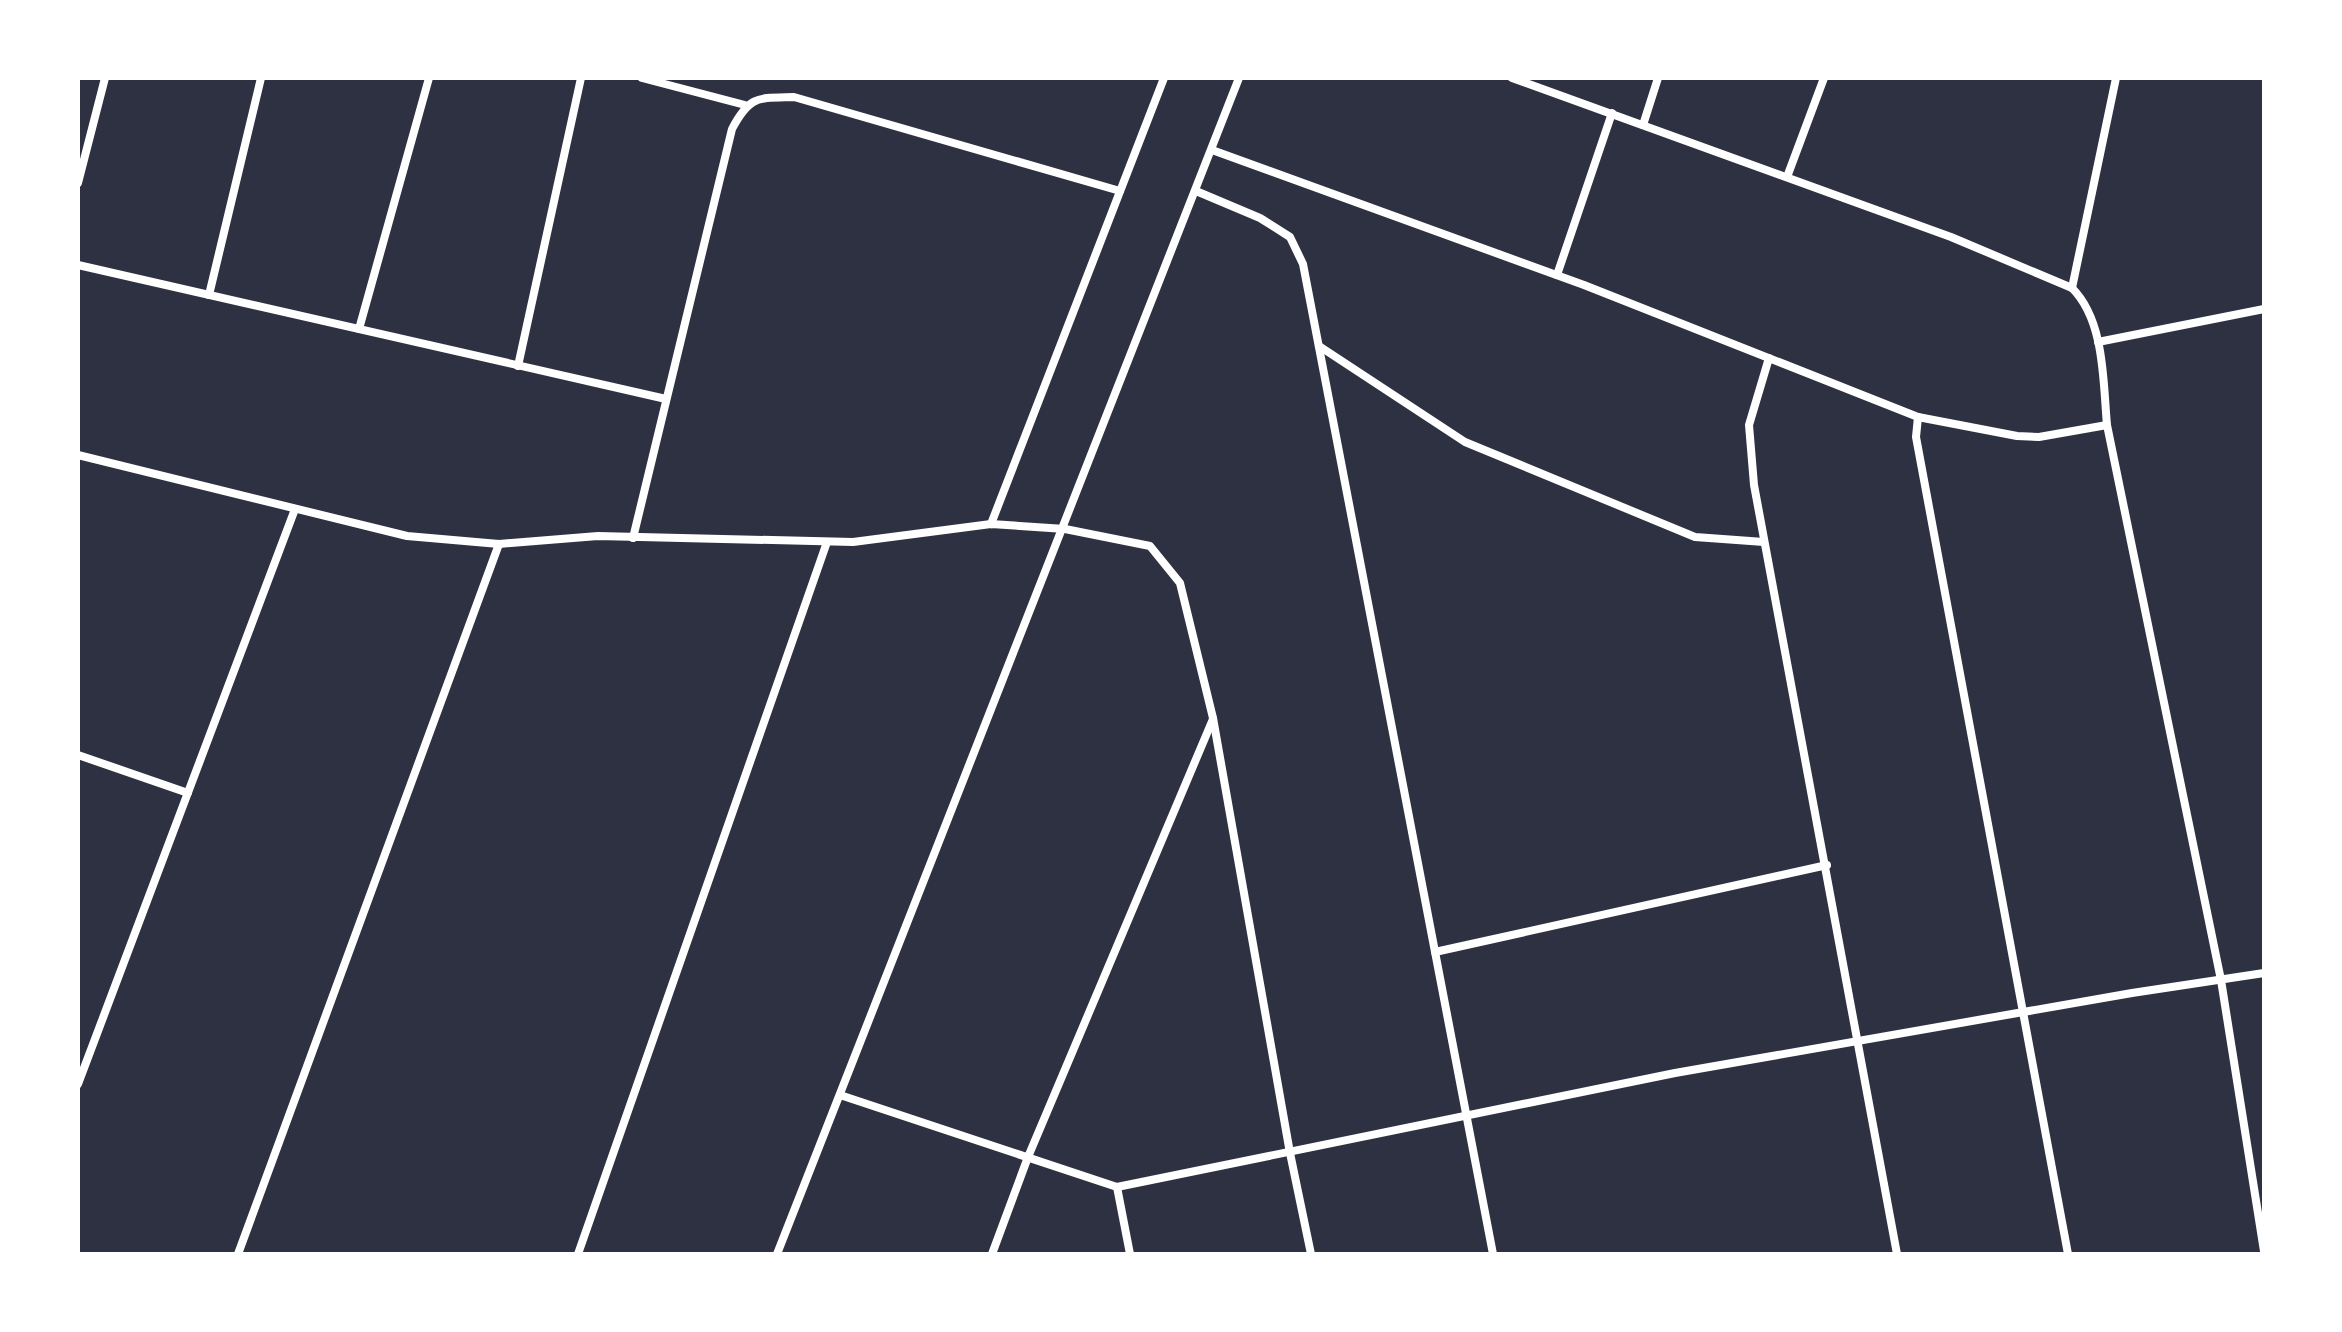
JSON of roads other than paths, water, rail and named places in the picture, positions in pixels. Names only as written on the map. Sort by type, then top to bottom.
[{"type":"street","points":[[78,183],[105,78]]},
{"type":"street","points":[[209,295],[261,78]]},
{"type":"street","points":[[359,329],[429,78]]},
{"type":"street","points":[[518,366],[581,78]]},
{"type":"street","points":[[642,78],[745,105]]},
{"type":"street","points":[[991,524],[1164,78]]},
{"type":"street","points":[[777,1254],[1065,529],[1239,78]]},
{"type":"street","points":[[1512,78],[1951,237],[2072,288],[2083,299],[2098,342],[2107,425],[2221,980],[2264,1251]]},
{"type":"street","points":[[1643,125],[1658,78]]},
{"type":"street","points":[[1787,177],[1824,78]]},
{"type":"street","points":[[2072,288],[2116,78]]},
{"type":"street","points":[[633,538],[732,129],[745,105],[760,98],[794,97],[1120,191]]},
{"type":"street","points":[[1557,275],[1612,113]]},
{"type":"street","points":[[1212,150],[1557,275],[1918,417],[2017,436],[2039,437],[2107,425]]},
{"type":"street","points":[[1196,191],[1260,218],[1290,237],[1303,264],[1493,1254]]},
{"type":"street","points":[[78,265],[666,399]]},
{"type":"street","points":[[2098,342],[2264,309]]},
{"type":"street","points":[[1319,346],[1465,442],[1695,537],[1764,542]]},
{"type":"street","points":[[1769,358],[1749,425],[1764,542],[1827,865],[1897,1254]]},
{"type":"street","points":[[1918,417],[1916,437],[2068,1254]]},
{"type":"street","points":[[78,455],[407,536],[499,544],[598,536],[853,542],[991,524],[1065,529],[1150,546],[1180,583],[1213,718],[1290,1153],[1311,1254]]},
{"type":"street","points":[[78,1084],[295,509]]},
{"type":"street","points":[[578,1254],[827,542]]},
{"type":"street","points":[[238,1254],[499,544]]},
{"type":"street","points":[[992,1254],[1028,1157],[1213,718]]},
{"type":"street","points":[[78,755],[188,793]]},
{"type":"street","points":[[1435,952],[1827,865]]},
{"type":"street","points":[[840,1095],[1117,1187],[1675,1073],[2264,973]]},
{"type":"street","points":[[1117,1187],[1130,1254]]}]
